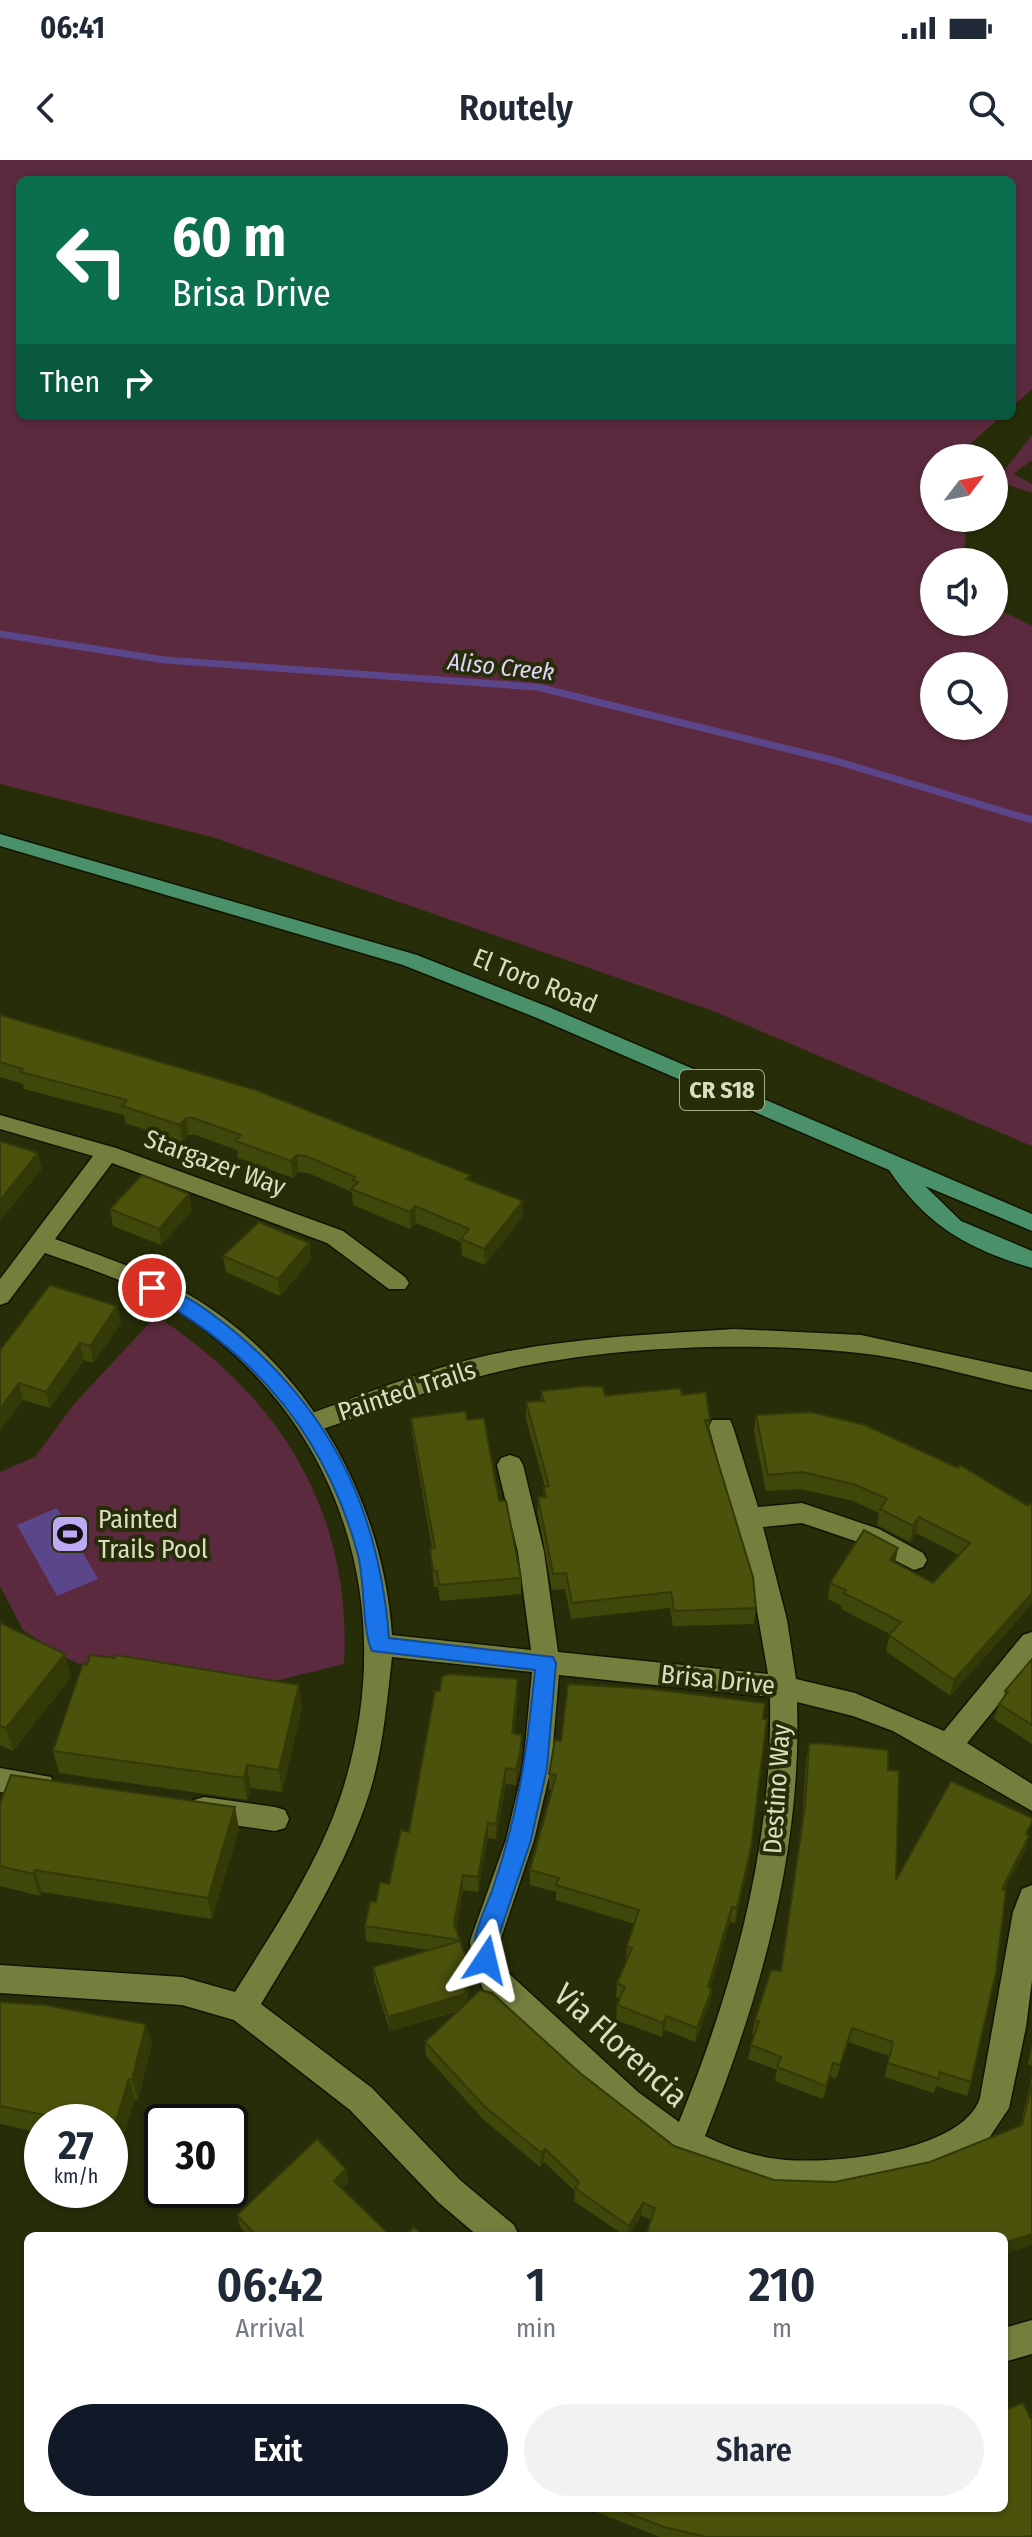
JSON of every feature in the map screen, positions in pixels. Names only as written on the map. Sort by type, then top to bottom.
[{"type":"main road","name":"El Toro Road","points":[[0,840],[410,960],[544,1013],[1032,1223]]},
{"type":"main road","points":[[897,1166],[925,1202],[953,1227],[1032,1260]]},
{"type":"street","name":"Stargazer Way","points":[[0,1122],[108,1153],[335,1237],[397,1283]]},
{"type":"street","points":[[0,1296],[108,1153]]},
{"type":"street","points":[[42,1243],[126,1274],[200,1313],[258,1361],[310,1424]]},
{"type":"street","name":"Painted Trails","points":[[242,2008],[301,1910],[354,1798],[370,1721],[379,1645],[374,1579],[359,1521],[339,1474],[310,1424],[421,1383],[503,1361],[604,1346],[721,1339],[861,1344],[1032,1381]]},
{"type":"street","name":"Destino Way","points":[[685,2146],[751,1962],[770,1873],[782,1788],[783,1687],[770,1605],[721,1427]]},
{"type":"street","name":"Via Florencia","points":[[510,1465],[531,1552],[546,1663],[537,1768],[520,1840],[485,1941],[486,1960],[494,1979],[634,2112],[685,2146],[727,2165],[759,2173],[804,2178],[846,2175],[915,2160],[957,2145],[980,2129],[993,2111],[1013,2013],[1024,1926],[1032,1898]]},
{"type":"street","points":[[748,1518],[802,1513],[870,1536],[914,1560]]},
{"type":"street","points":[[948,1746],[1032,1643]]},
{"type":"street","name":"Brisa Drive","points":[[379,1645],[783,1687],[855,1705],[903,1723],[948,1746],[1032,1799]]},
{"type":"street","points":[[0,1780],[67,1789]]},
{"type":"street","points":[[171,1804],[275,1819]]},
{"type":"street","points":[[0,1979],[182,1991],[242,2008],[361,2099],[449,2191],[498,2232]]},
{"type":"street","points":[[1008,2344],[1032,2337]]},
{"type":"shaded area","points":[[0,160],[1032,160],[1032,389],[1016,403],[1016,176],[16,176],[16,420],[997,420],[970,444],[920,444],[920,532],[963,532],[966,535],[964,548],[920,548],[920,636],[1008,636],[1008,614],[1032,626],[1032,1146],[713,1011],[212,837],[0,784]]},
{"type":"shaded area","points":[[1032,435],[1032,460],[1013,474],[1032,484],[1032,493],[1008,484],[1008,466]]},
{"type":"shaded area","points":[[156,1316],[200,1348],[239,1383],[273,1422],[300,1464],[321,1509],[336,1557],[343,1609],[344,1664],[275,1681],[84,1666],[23,1630],[0,1586],[0,1472],[35,1457],[75,1403]]},
{"type":"shaded area","name":"Painted Trails Pool","points":[[57,1508],[98,1579],[57,1596],[17,1525]]},
{"type":"building","points":[[0,1015],[256,1090],[470,1175],[466,1179],[523,1201],[484,1249],[461,1239],[469,1229],[415,1206],[410,1212],[351,1189],[358,1182],[353,1180],[355,1177],[306,1156],[297,1155],[291,1161],[236,1141],[241,1135],[193,1118],[186,1118],[180,1125],[122,1106],[127,1100],[20,1072],[23,1069],[0,1062]]},
{"type":"building","points":[[0,1141],[38,1153],[0,1200]]},
{"type":"building","points":[[142,1175],[189,1194],[159,1229],[110,1209]]},
{"type":"building","points":[[259,1222],[309,1243],[278,1279],[223,1256]]},
{"type":"building","points":[[50,1285],[117,1306],[90,1346],[80,1343],[46,1392],[19,1383],[0,1409],[0,1348]]},
{"type":"building","points":[[603,1387],[605,1396],[680,1388],[682,1395],[706,1392],[710,1420],[705,1420],[753,1577],[756,1608],[674,1611],[671,1592],[572,1603],[566,1573],[553,1574],[538,1497],[546,1497],[544,1487],[549,1486],[526,1402],[544,1401],[541,1391]]},
{"type":"building","points":[[466,1411],[467,1420],[484,1418],[499,1501],[506,1501],[521,1578],[439,1585],[437,1571],[433,1571],[430,1549],[435,1548],[411,1418]]},
{"type":"building","points":[[810,1412],[865,1425],[958,1468],[960,1465],[1028,1506],[1030,1503],[1032,1505],[1032,1593],[954,1680],[889,1635],[901,1622],[830,1583],[864,1530],[898,1548],[890,1560],[933,1583],[970,1543],[919,1517],[913,1526],[880,1509],[887,1499],[856,1485],[803,1472],[768,1475],[756,1415]]},
{"type":"building","points":[[0,1623],[65,1654],[6,1728],[0,1726]]},
{"type":"building","points":[[90,1655],[114,1658],[116,1655],[299,1685],[279,1770],[247,1765],[244,1778],[53,1751],[83,1663],[87,1665]]},
{"type":"building","points":[[1032,1659],[1032,1725],[999,1704],[1008,1692],[1005,1691]]},
{"type":"building","points":[[442,1676],[518,1679],[512,1733],[522,1735],[516,1770],[506,1768],[496,1824],[488,1823],[478,1877],[463,1875],[454,1924],[460,1940],[365,1926],[370,1901],[376,1902],[380,1882],[389,1884],[401,1830],[409,1832],[435,1691],[440,1691]]},
{"type":"building","points":[[568,1684],[651,1689],[765,1703],[763,1719],[767,1719],[751,1848],[737,1908],[732,1907],[708,1987],[712,1989],[697,2028],[666,2016],[663,2023],[617,2005],[625,1987],[617,1983],[632,1948],[627,1946],[639,1910],[556,1885],[559,1878],[530,1870],[556,1775],[549,1774],[555,1740],[561,1741]]},
{"type":"building","points":[[809,1744],[888,1750],[888,1770],[899,1771],[896,1880],[951,1781],[1032,1818],[1026,1834],[1029,1836],[1002,1889],[1006,1890],[996,1972],[971,2082],[940,2072],[939,2079],[888,2063],[893,2042],[852,2028],[840,2065],[833,2063],[826,2086],[777,2067],[781,2057],[751,2045],[759,2021],[755,2020],[771,1970],[781,1971],[805,1806]]},
{"type":"building","points":[[11,1775],[235,1807],[208,1898],[35,1870],[33,1874],[0,1866],[0,1804]]},
{"type":"building","points":[[460,1941],[470,1968],[465,1994],[388,2017],[373,1967]]},
{"type":"building","points":[[480,1990],[492,1993],[580,2073],[674,2146],[774,2180],[835,2182],[930,2162],[1022,2125],[1032,2084],[1032,2234],[1008,2242],[1008,2232],[647,2232],[655,2208],[643,2203],[629,2226],[575,2188],[579,2182],[545,2149],[541,2153],[484,2106],[425,2042]]},
{"type":"building","points":[[0,2002],[45,2005],[146,2024],[132,2080],[129,2079],[121,2104],[24,2104],[24,2111],[0,2106]]},
{"type":"building","points":[[317,2139],[346,2169],[334,2181],[387,2232],[253,2232],[237,2215],[248,2208],[248,2205]]},
{"type":"building","points":[[1023,2403],[1032,2419],[1032,2536],[707,2537],[664,2527],[625,2512],[1008,2512],[1008,2409]]},
{"type":"waterway","name":"Aliso Creek","points":[[0,634],[165,660],[537,687],[836,761],[1032,820]]},
{"type":"place","name":"Painted Trails Pool","points":[[70,1534]]},
{"type":"route","points":[[152,1288],[200,1313],[258,1361],[310,1424],[339,1474],[359,1521],[374,1579],[379,1645],[546,1663],[537,1768],[520,1840],[485,1941],[486,1960]]}]
